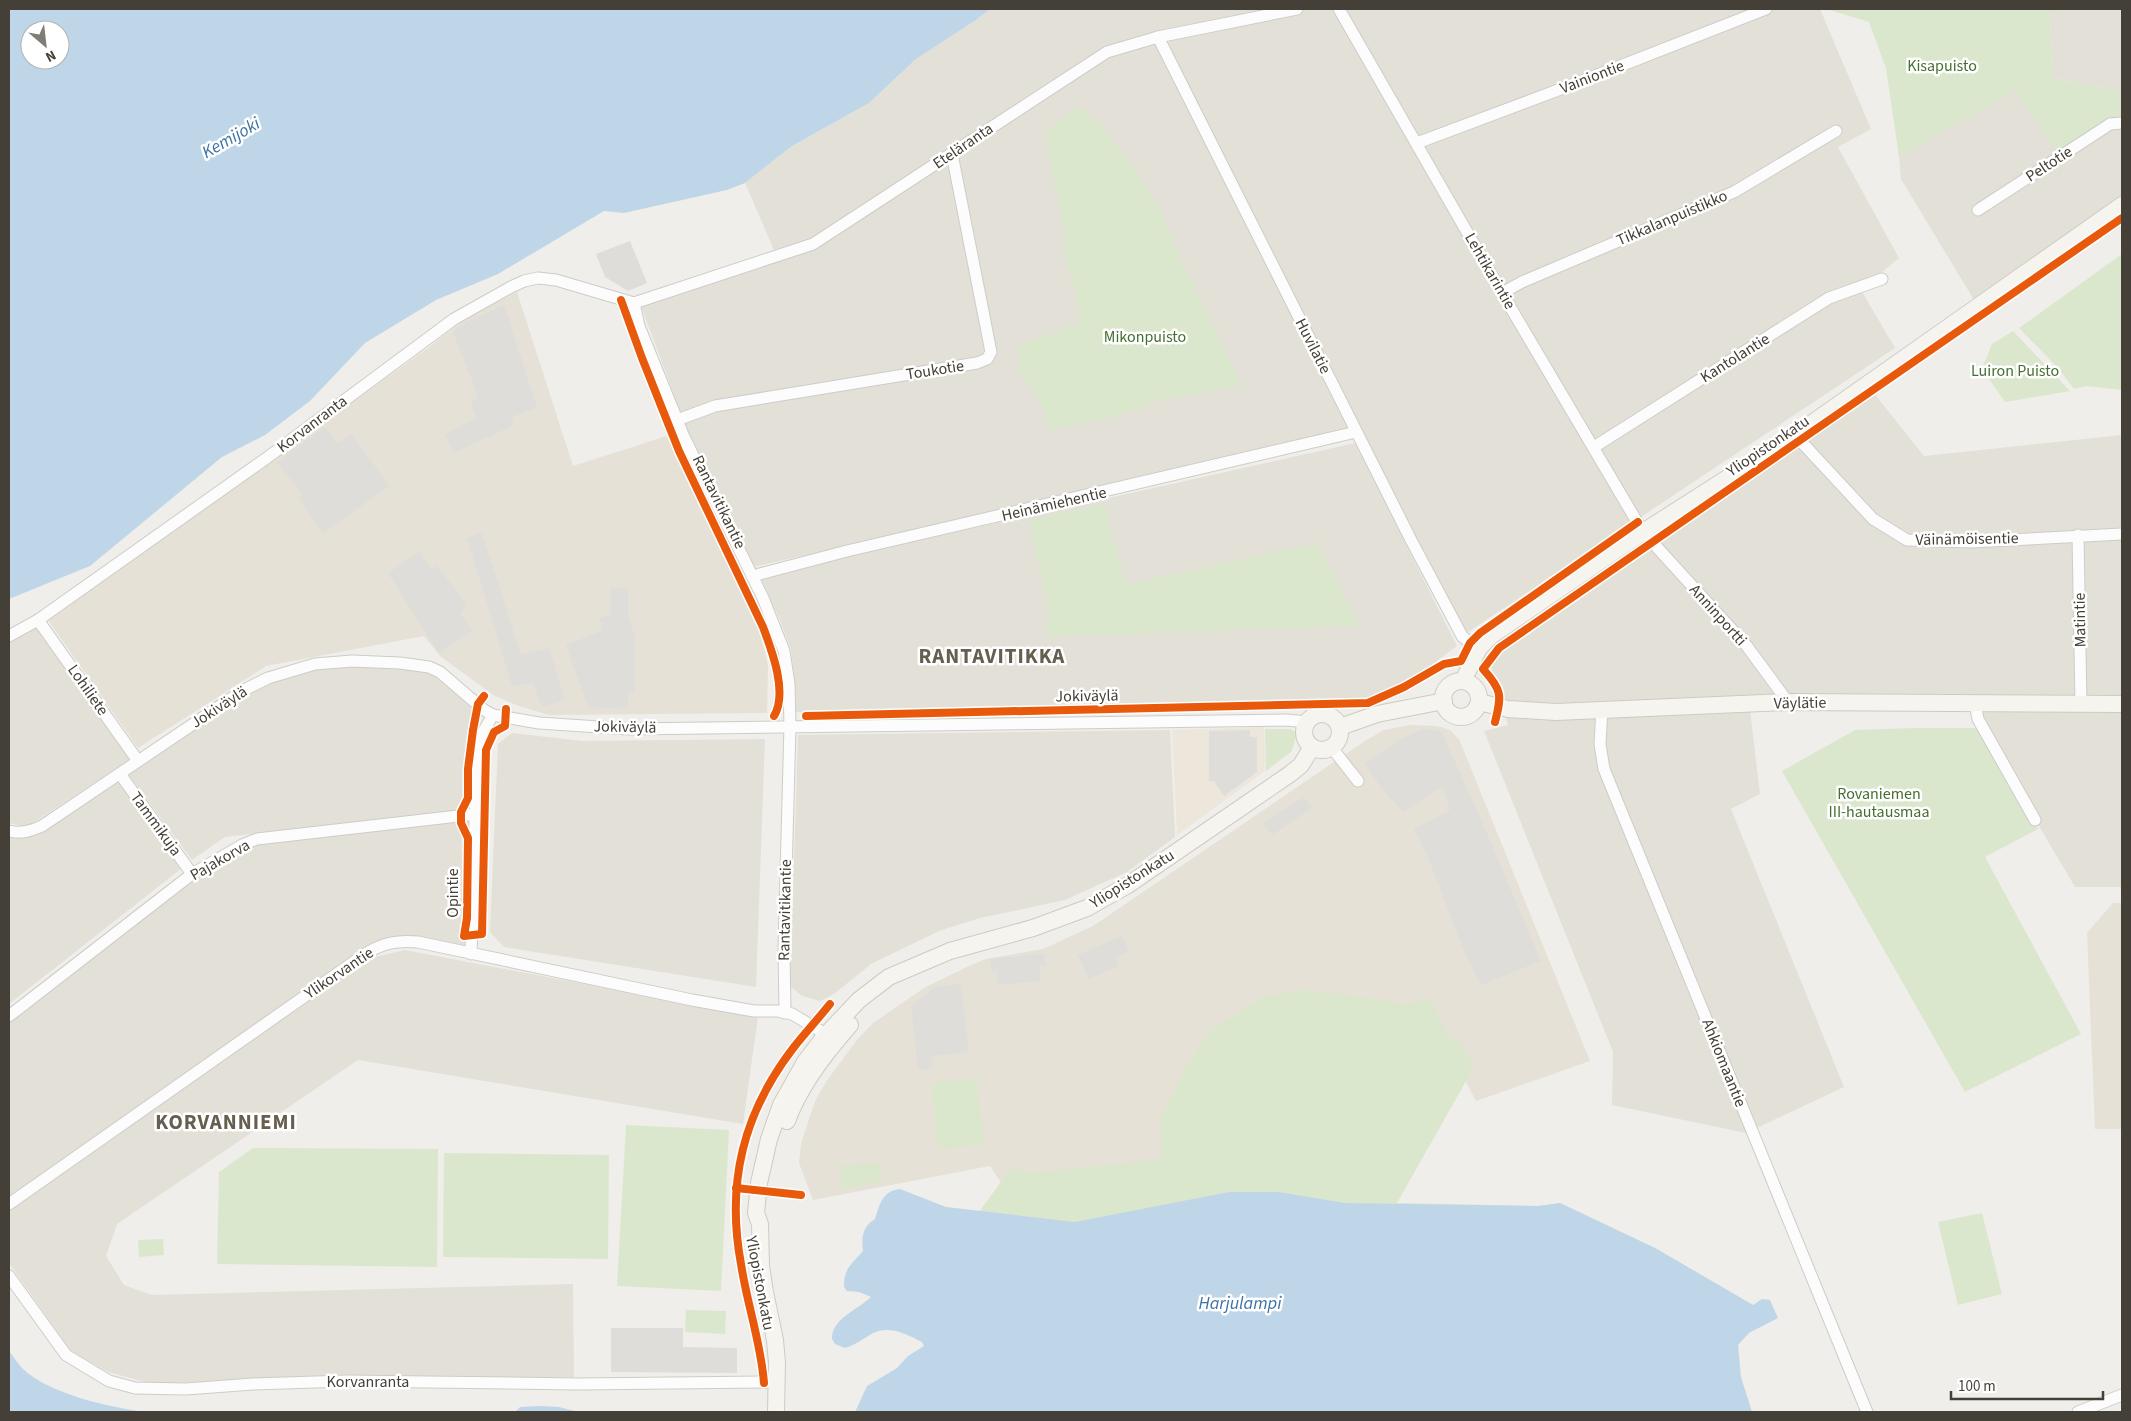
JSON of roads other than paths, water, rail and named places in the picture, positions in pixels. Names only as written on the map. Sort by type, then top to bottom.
[{"type":"street","name":"Eteläranta","points":[[634,303],[813,244],[1107,52],[1158,37],[1297,9]]},
{"type":"street","name":"Lehtikarintie","points":[[1339,9],[1502,293],[1643,532]]},
{"type":"street","name":"Vainiontie","points":[[1417,143],[1766,9]]},
{"type":"street","name":"Huvilatie","points":[[1158,37],[1356,432],[1462,636],[1479,648]]},
{"type":"street","name":"Peltotie","points":[[1978,210],[2110,124],[2122,123]]},
{"type":"street","name":"Tikkalanpuistikko","points":[[1502,293],[1522,282],[1734,192],[1836,131]]},
{"type":"street","name":"Toukotie","points":[[677,420],[715,406],[987,359],[991,352],[952,154]]},
{"type":"street","points":[[1463,681],[1479,648],[1491,636],[1643,532],[1795,435],[2122,205]]},
{"type":"street","name":"Korvanranta","points":[[9,636],[38,620],[268,457],[454,319],[511,287],[524,281],[538,278],[556,280],[634,303]]},
{"type":"street","name":"Kantolantie","points":[[1594,447],[1829,298],[1882,278]]},
{"type":"street","name":"Rantavitikantie","points":[[634,303],[639,326],[677,420],[773,621],[784,651],[789,684],[790,726],[784,948],[786,1012]]},
{"type":"street","name":"Heinämiehentie","points":[[752,576],[847,551],[1356,432]]},
{"type":"street","name":"Väinämöisentie","points":[[1795,435],[1873,518],[1907,540],[1971,542],[2122,534]]},
{"type":"street","name":"Anninportti","points":[[1643,532],[1746,645],[1788,702]]},
{"type":"street","name":"Matintie","points":[[2078,535],[2081,704]]},
{"type":"street","name":"Lohiliete","points":[[38,620],[138,761]]},
{"type":"street","name":"Jokiväylä","points":[[9,831],[18,833],[28,832],[42,826],[242,691],[268,678],[316,664],[373,661],[429,667],[440,672],[484,710],[493,715],[539,723],[629,730],[790,726],[1286,720],[1308,722]]},
{"type":"street","points":[[1463,681],[1474,686],[1479,696],[1479,702],[1474,712],[1464,717],[1452,715],[1445,706],[1444,701],[1447,689],[1457,682],[1463,681]]},
{"type":"street","points":[[1340,728],[1377,714],[1444,701]]},
{"type":"street","name":"Väylätie","points":[[1479,702],[1508,709],[1556,712],[1602,708],[1788,702],[2122,704]]},
{"type":"street","points":[[1976,703],[1978,719],[2036,820]]},
{"type":"street","name":"Ahkiomaantie","points":[[1602,708],[1600,731],[1601,760],[1604,769],[1868,1412]]},
{"type":"street","points":[[1322,714],[1333,718],[1340,728],[1339,739],[1332,748],[1322,750],[1312,747],[1305,738],[1305,727],[1317,715],[1322,714]]},
{"type":"street","name":"Opintie","points":[[472,954],[478,745],[493,715]]},
{"type":"street","name":"Yliopistonkatu","points":[[776,1412],[777,1363],[775,1340],[761,1266],[760,1224],[756,1213],[758,1190],[769,1139],[781,1105],[805,1062],[865,1008],[924,962],[967,945],[1063,918],[1108,897],[1290,774],[1301,765],[1312,747]]},
{"type":"street","points":[[1332,748],[1358,781]]},
{"type":"street","name":"Tammikuja","points":[[120,774],[192,874]]},
{"type":"street","name":"Pajakorva","points":[[9,1016],[192,874],[242,845],[257,839],[476,814]]},
{"type":"street","name":"Ylikorvantie","points":[[9,1204],[374,948],[387,943],[408,941],[692,1000],[754,1011],[786,1012]]},
{"type":"street","points":[[786,1012],[801,1018],[829,1040]]},
{"type":"street","name":"Korvanranta","points":[[9,1276],[66,1355],[109,1381],[135,1388],[186,1388],[346,1381],[579,1384],[776,1382]]},
{"type":"street","points":[[2078,1412],[2122,1395]]},
{"type":"water","name":"Kemijoki","points":[[9,9],[990,9],[916,59],[869,103],[792,146],[745,183],[727,190],[624,213],[604,211],[498,274],[436,300],[365,343],[310,401],[265,435],[222,457],[90,566],[9,599]]},
{"type":"water","name":"Harjulampi","points":[[900,1189],[946,1207],[1075,1222],[1229,1192],[1279,1192],[1345,1203],[1538,1206],[1560,1203],[1655,1248],[1753,1305],[1762,1299],[1770,1300],[1778,1318],[1749,1333],[1738,1345],[1741,1377],[1752,1412],[855,1412],[867,1386],[897,1368],[908,1356],[924,1346],[922,1342],[916,1339],[892,1330],[873,1333],[856,1344],[845,1348],[835,1344],[832,1339],[833,1332],[841,1320],[871,1297],[859,1292],[847,1291],[844,1287],[845,1275],[849,1267],[863,1251],[862,1241],[865,1229],[875,1219],[885,1195]]},
{"type":"water","points":[[9,1351],[23,1369],[48,1386],[64,1393],[99,1403],[147,1412],[9,1412]]},
{"type":"water","points":[[520,1407],[559,1407],[579,1412],[515,1412]]},
{"type":"district","name":"RANTAVITIKKA","points":[[992,656]]},
{"type":"district","name":"KORVANNIEMI","points":[[226,1122]]},
{"type":"park label","name":"Kisapuisto","points":[[1942,66]]},
{"type":"park label","name":"Mikonpuisto","points":[[1145,337]]},
{"type":"park label","name":"Luiron Puisto","points":[[2015,371]]},
{"type":"park label","name":"Rovaniemen III-hautausmaa","points":[[1879,803]]}]
